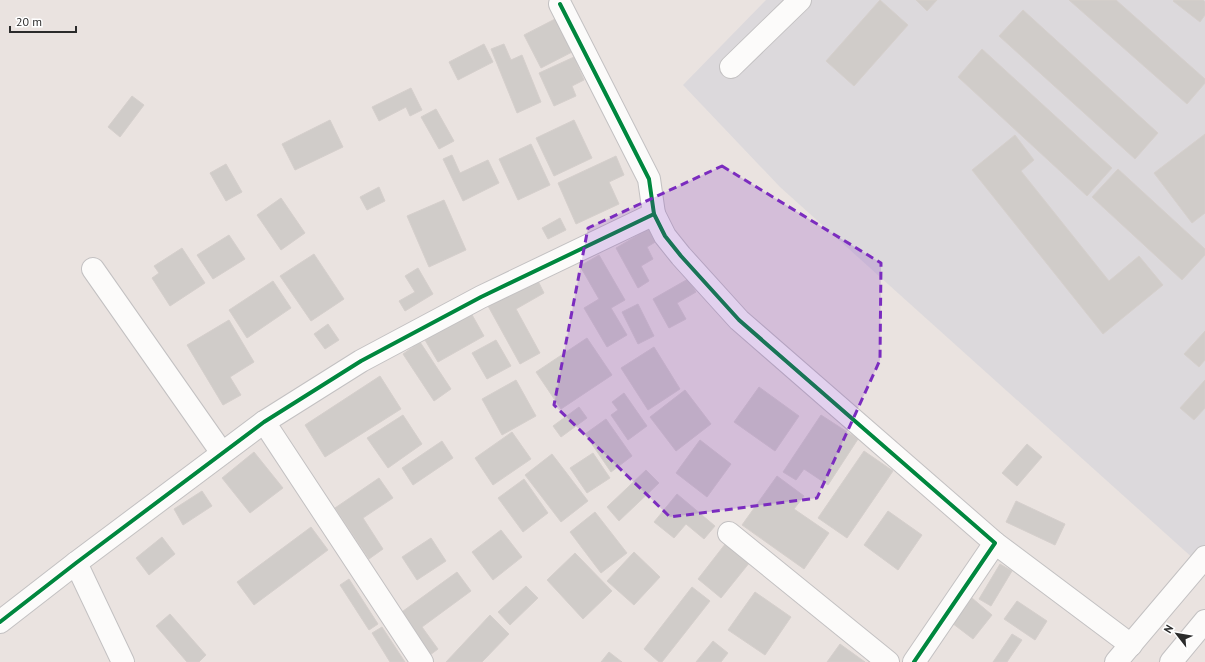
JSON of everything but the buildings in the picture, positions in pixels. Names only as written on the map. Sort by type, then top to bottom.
[{"type":"street","points":[[731,67],[800,0]]},
{"type":"street","points":[[560,4],[649,179],[654,214],[665,236],[738,320],[995,543],[1131,645]]},
{"type":"street","points":[[0,622],[264,422],[361,361],[481,297],[654,214]]},
{"type":"street","points":[[93,269],[222,453]]},
{"type":"street","points":[[264,422],[422,662]]},
{"type":"street","points":[[729,534],[888,662]]},
{"type":"street","points":[[914,662],[995,543]]},
{"type":"street","points":[[1116,662],[1205,557]]},
{"type":"street","points":[[76,563],[123,662]]},
{"type":"street","points":[[1171,662],[1205,621]]},
{"type":"highlighted area","points":[[722,166],[881,263],[880,360],[817,498],[670,517],[554,405],[588,228]]},
{"type":"shaded area","points":[[766,0],[1205,0],[1205,569],[780,187],[683,85]]},
{"type":"cycle path","points":[[0,622],[264,422],[361,361],[481,297],[654,214],[649,179],[560,4]]},
{"type":"cycle path","points":[[654,214],[665,236],[681,256],[739,320],[995,543],[914,662]]}]
